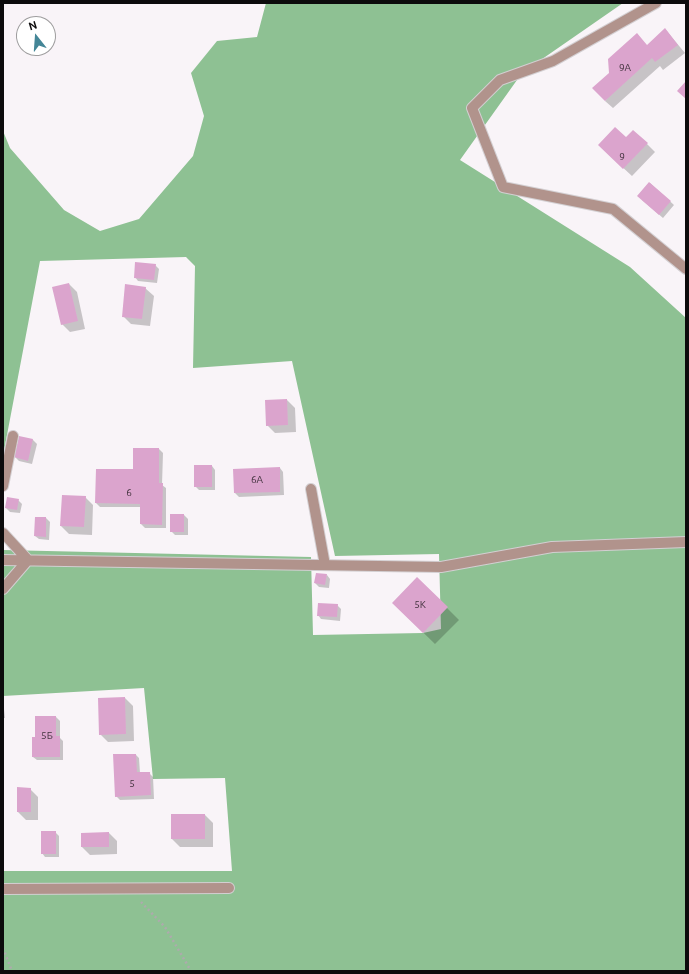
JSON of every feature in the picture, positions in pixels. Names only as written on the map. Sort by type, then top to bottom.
[{"type":"street","points":[[656,3],[552,61],[500,80],[472,108],[503,187],[613,209],[686,269]]},
{"type":"street","points":[[3,486],[13,436]]},
{"type":"street","points":[[311,489],[325,565]]},
{"type":"street","points":[[3,533],[8,541],[28,560]]},
{"type":"street","points":[[3,560],[441,566],[552,546],[686,542]]},
{"type":"street","points":[[3,589],[28,560]]},
{"type":"street","points":[[3,888],[228,888]]},
{"type":"path","points":[[128,888],[165,927],[191,971]]},
{"type":"path","points":[[3,948],[12,971]]},
{"type":"green space","points":[[266,3],[623,3],[522,73],[460,160],[630,267],[686,318],[686,971],[3,971],[3,871],[232,871],[225,778],[153,779],[144,688],[3,696],[3,550],[311,557],[313,635],[423,633],[441,629],[439,554],[335,556],[292,361],[193,368],[195,266],[186,257],[40,261],[3,456],[3,131],[10,148],[64,210],[100,231],[139,219],[193,156],[204,116],[191,73],[217,41],[257,37]]},
{"type":"building","points":[[665,28],[678,45],[655,62],[652,58],[605,101],[592,88],[609,73],[608,59],[637,33],[647,45]]},
{"type":"building","points":[[686,81],[686,99],[677,91]]},
{"type":"building","points":[[615,127],[626,137],[633,130],[648,143],[623,169],[598,145]]},
{"type":"building","points":[[649,182],[671,201],[659,215],[637,196]]},
{"type":"building","points":[[135,262],[156,264],[154,280],[134,278]]},
{"type":"building","points":[[69,283],[78,321],[61,325],[52,287]]},
{"type":"building","points":[[125,284],[146,287],[142,319],[122,317]]},
{"type":"building","points":[[287,399],[288,425],[266,426],[265,400]]},
{"type":"building","points":[[19,436],[33,439],[28,461],[14,457]]},
{"type":"building","points":[[133,448],[159,448],[159,483],[163,483],[162,525],[140,524],[140,504],[95,503],[96,469],[133,469]]},
{"type":"building","points":[[194,465],[212,465],[212,487],[194,487]]},
{"type":"building","points":[[280,467],[280,492],[234,493],[233,469]]},
{"type":"building","points":[[62,495],[86,496],[84,527],[60,526]]},
{"type":"building","points":[[7,497],[19,499],[17,510],[5,508]]},
{"type":"building","points":[[170,514],[184,514],[184,532],[170,532]]},
{"type":"building","points":[[35,517],[46,517],[46,537],[34,536]]},
{"type":"building","points":[[316,573],[327,574],[325,585],[314,583]]},
{"type":"building","points":[[417,577],[448,607],[423,633],[392,603]]},
{"type":"building","points":[[318,603],[338,604],[337,617],[317,616]]},
{"type":"building","points":[[125,697],[126,734],[99,735],[98,698]]},
{"type":"building","points":[[35,716],[56,716],[56,736],[60,736],[60,757],[32,757],[32,737],[35,737]]},
{"type":"building","points":[[113,754],[136,754],[137,772],[150,772],[151,795],[115,797]]},
{"type":"building","points":[[17,787],[31,788],[31,812],[17,812]]},
{"type":"building","points":[[171,814],[205,814],[205,839],[171,839]]},
{"type":"building","points":[[41,831],[56,831],[56,854],[41,854]]},
{"type":"building","points":[[109,832],[109,847],[81,847],[81,833]]}]
